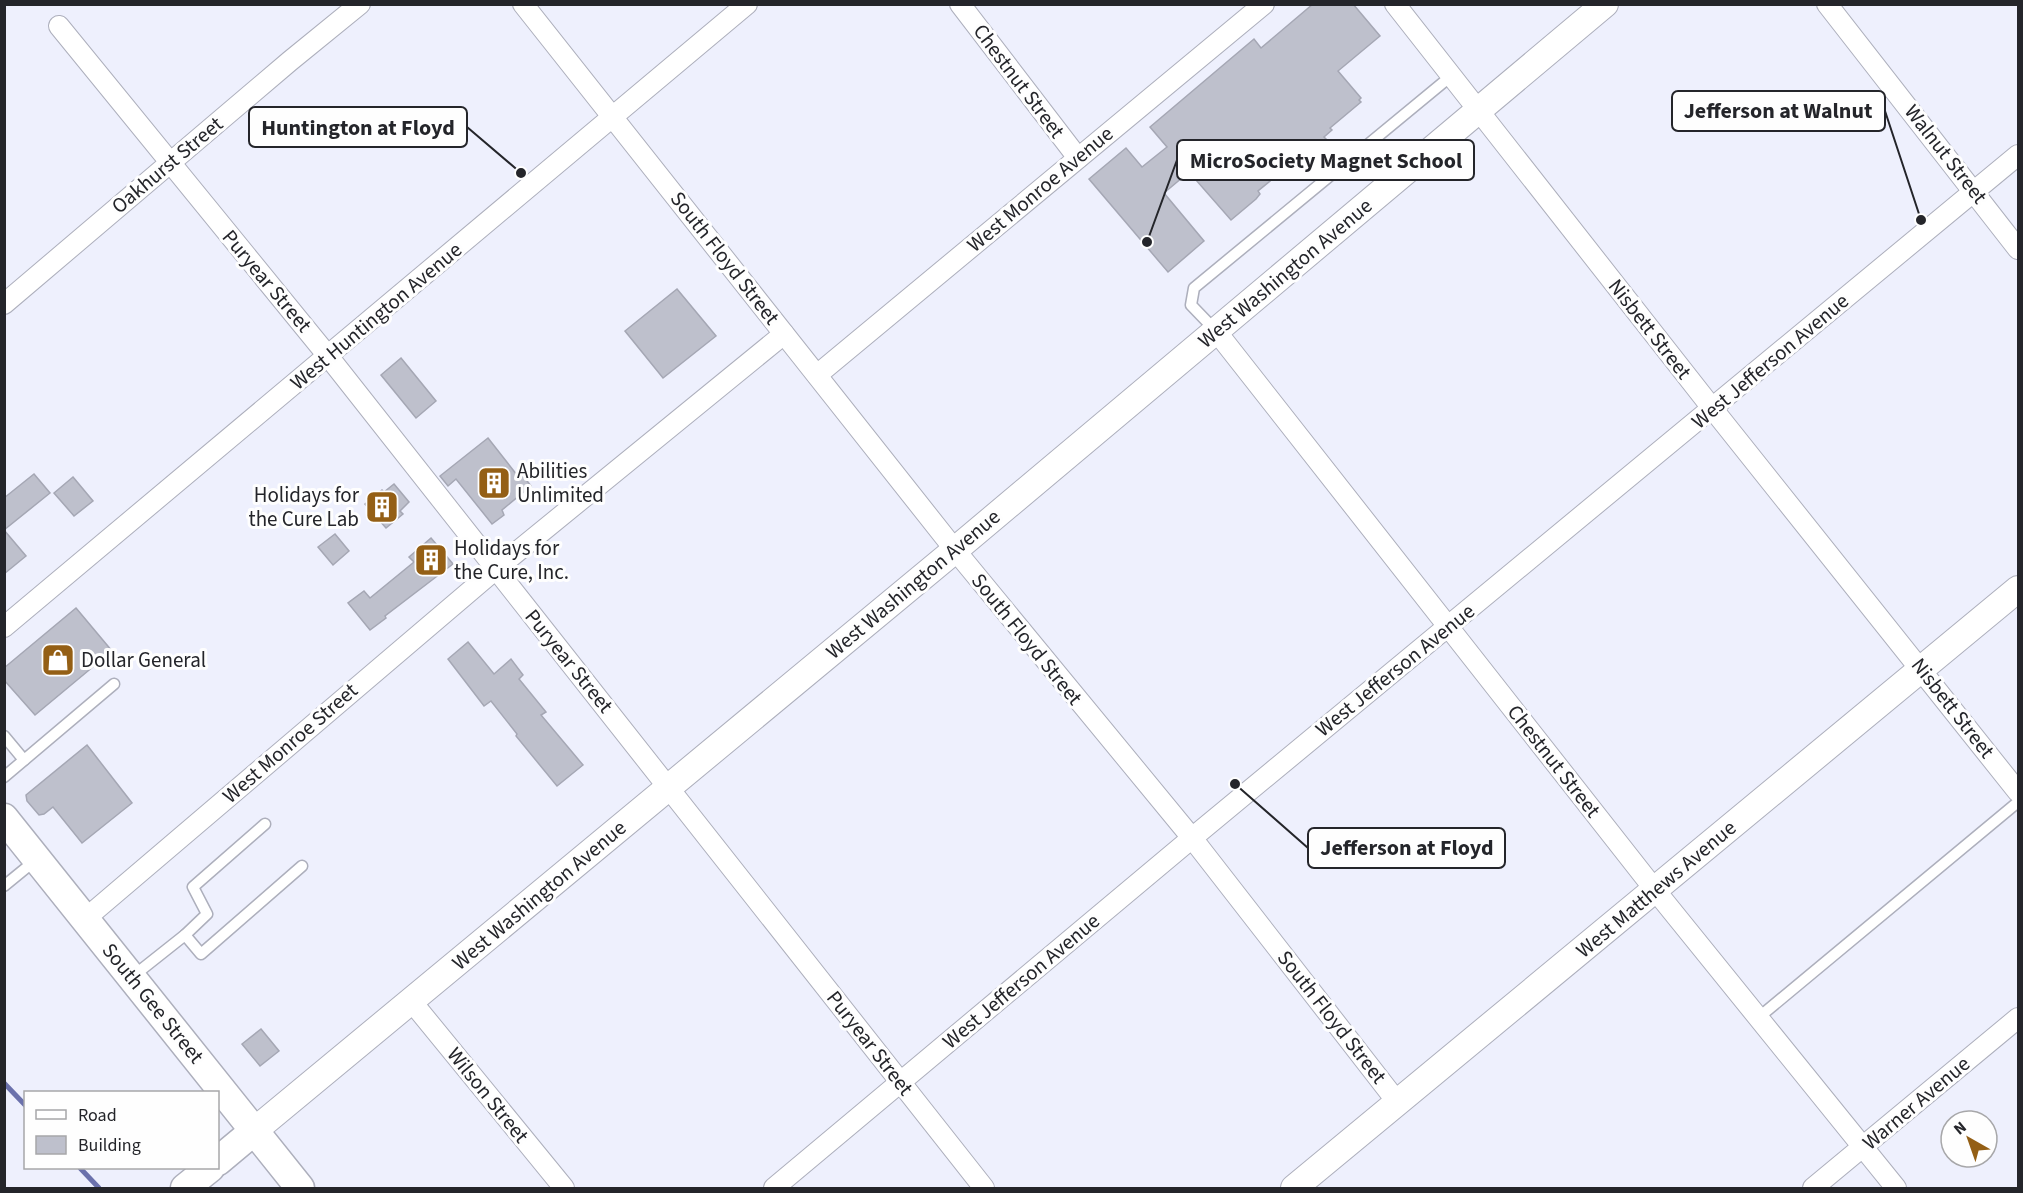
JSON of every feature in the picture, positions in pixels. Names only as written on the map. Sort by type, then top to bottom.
[{"type":"main road","name":"South Gee Street","points":[[4,818],[300,1188]]},
{"type":"main road","points":[[197,1059],[202,1091]]},
{"type":"main road","name":"West Washington Avenue","points":[[219,1160],[254,1131]]},
{"type":"main road","points":[[184,1188],[190,1169]]},
{"type":"main road","points":[[184,1188],[208,1169]]},
{"type":"street","name":"Oakhurst Street","points":[[4,304],[360,4]]},
{"type":"street","name":"South Floyd Street","points":[[523,4],[955,550],[1192,838],[1398,1103]]},
{"type":"street","name":"West Huntington Avenue","points":[[4,627],[747,4]]},
{"type":"street","name":"Chestnut Street","points":[[960,4],[1078,158]]},
{"type":"street","name":"West Monroe Avenue","points":[[817,375],[1264,4]]},
{"type":"street","name":"Nisbett Street","points":[[1395,4],[1712,408],[2019,792]]},
{"type":"street","name":"West Washington Avenue","points":[[254,1131],[955,550],[1605,4]]},
{"type":"street","name":"Walnut Street","points":[[1827,4],[2019,249]]},
{"type":"street","name":"Puryear Street","points":[[58,26],[328,356],[984,1188]]},
{"type":"street","name":"West Jefferson Avenue","points":[[774,1188],[1192,838],[2019,155]]},
{"type":"street","name":"Chestnut Street","points":[[1216,331],[1655,890],[1896,1188]]},
{"type":"street","points":[[496,569],[784,334]]},
{"type":"street","name":"West Monroe Street","points":[[85,919],[496,569]]},
{"type":"street","name":"West Matthews Avenue","points":[[1294,1188],[2019,589]]},
{"type":"street","name":"Wilson Street","points":[[412,1002],[564,1188]]},
{"type":"street","name":"Warner Avenue","points":[[1813,1188],[2019,1017]]},
{"type":"lane","points":[[1216,331],[1191,305],[1194,288],[1451,76]]},
{"type":"lane","points":[[4,777],[114,684]]},
{"type":"lane","points":[[4,736],[24,760]]},
{"type":"lane","points":[[1758,1018],[2019,801]]},
{"type":"lane","points":[[132,978],[207,914],[193,886],[265,824]]},
{"type":"lane","points":[[4,886],[37,859]]},
{"type":"lane","points":[[184,935],[201,954],[302,866]]},
{"type":"building","points":[[1313,4],[1353,4],[1380,36],[1338,71],[1361,98],[1359,100],[1361,102],[1330,128],[1332,130],[1324,137],[1327,140],[1289,172],[1286,168],[1258,191],[1260,194],[1256,199],[1231,220],[1189,172],[1164,193],[1204,241],[1168,272],[1089,179],[1126,148],[1142,167],[1167,147],[1150,127],[1254,39],[1261,48]]},
{"type":"building","points":[[677,289],[716,336],[663,378],[625,331]]},
{"type":"building","points":[[401,358],[436,401],[416,418],[381,375]]},
{"type":"building","name":"Abilities Unlimited","points":[[488,438],[517,475],[520,472],[531,486],[502,510],[504,515],[492,524],[456,479],[448,486],[440,476]]},
{"type":"building","points":[[34,474],[50,493],[4,530],[4,498]]},
{"type":"building","points":[[73,477],[93,501],[74,516],[54,493]]},
{"type":"building","name":"Holidays for the Cure Lab","points":[[394,484],[409,502],[400,511],[403,514],[386,528],[365,504],[382,490],[384,492]]},
{"type":"building","points":[[4,530],[26,556],[4,574]]},
{"type":"building","points":[[335,534],[349,551],[333,565],[318,547]]},
{"type":"building","points":[[431,538],[453,564],[370,630],[348,603],[364,591],[370,598],[414,562],[409,557]]},
{"type":"building","name":"Dollar General","points":[[76,608],[112,651],[35,715],[4,680],[4,668]]},
{"type":"building","points":[[468,642],[494,674],[511,659],[523,675],[519,679],[546,712],[541,715],[583,765],[557,786],[491,701],[484,706],[448,659]]},
{"type":"building","points":[[87,745],[132,803],[82,843],[53,807],[39,815],[27,801],[26,795]]},
{"type":"building","points":[[261,1029],[279,1051],[260,1066],[242,1044]]},
{"type":"waterway","points":[[4,1083],[24,1104]]},
{"type":"waterway","points":[[81,1169],[99,1188]]},
{"type":"place","name":"Huntington at Floyd","points":[[521,173]]},
{"type":"place","name":"Jefferson at Walnut","points":[[1921,220]]},
{"type":"place","name":"MicroSociety Magnet School","points":[[1147,242]]},
{"type":"place","name":"Abilities Unlimited","points":[[494,483]]},
{"type":"place","name":"Holidays for the Cure Lab","points":[[382,507]]},
{"type":"place","name":"Holidays for the Cure, Inc.","points":[[431,560]]},
{"type":"place","name":"Dollar General","points":[[58,660]]},
{"type":"place","name":"Jefferson at Floyd","points":[[1235,784]]}]
